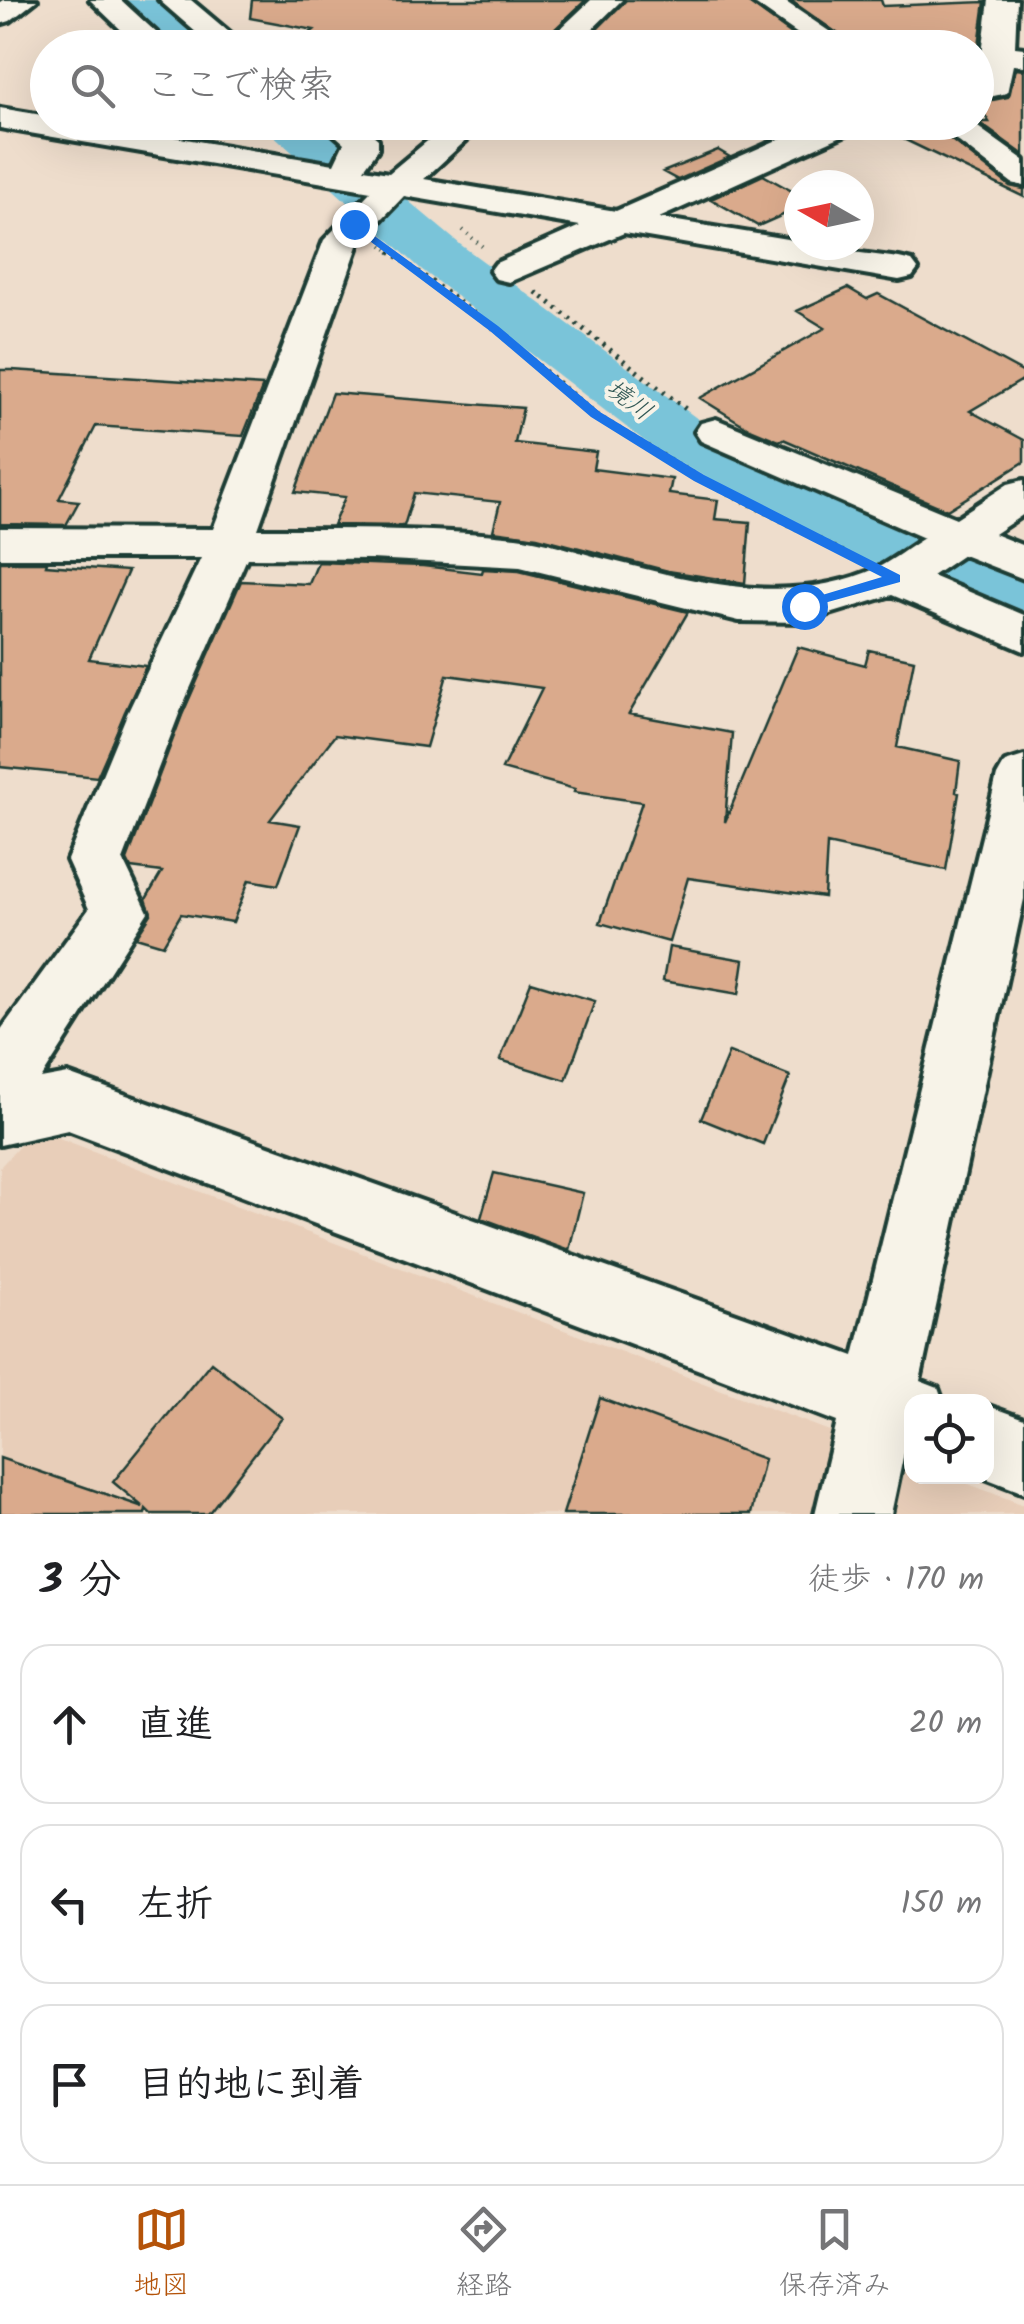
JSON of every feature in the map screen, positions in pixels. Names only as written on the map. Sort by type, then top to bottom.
[{"type":"street","points":[[0,15],[23,0]]},
{"type":"street","points":[[104,0],[138,30]]},
{"type":"street","points":[[174,0],[211,30]]},
{"type":"street","points":[[574,30],[608,0]]},
{"type":"street","points":[[763,0],[810,30]]},
{"type":"street","points":[[994,86],[1011,56],[1003,0]]},
{"type":"street","points":[[0,118],[30,123]]},
{"type":"street","points":[[131,140],[291,167],[352,162],[405,186],[899,269]]},
{"type":"street","points":[[232,157],[243,140]]},
{"type":"street","points":[[352,162],[361,140]]},
{"type":"street","points":[[0,1108],[17,1057],[119,912],[95,860],[153,714],[230,544],[342,240],[354,224],[405,186],[452,140]]},
{"type":"street","points":[[509,270],[804,140]]},
{"type":"street","points":[[974,140],[1024,176]]},
{"type":"street","points":[[716,432],[951,541],[1024,564]]},
{"type":"street","points":[[0,543],[371,544],[520,552],[682,594],[759,607],[804,606],[895,578],[1024,494]]},
{"type":"street","points":[[895,578],[1024,634]]},
{"type":"street","points":[[854,1514],[895,1407],[1024,776]]},
{"type":"street","points":[[0,1116],[68,1102],[895,1407]]},
{"type":"street","points":[[994,1445],[1024,1456]]},
{"type":"path","points":[[405,186],[716,432]]},
{"type":"path","points":[[354,224],[494,328],[596,415],[699,478],[895,578]]},
{"type":"shaded area","points":[[51,1135],[904,1459],[904,1484],[968,1484],[1024,1505],[1024,1514],[0,1514],[0,1167],[24,1141]]},
{"type":"building","points":[[252,0],[586,0],[554,30],[314,30],[250,18]]},
{"type":"building","points":[[626,0],[745,0],[786,30],[596,30]]},
{"type":"building","points":[[790,0],[881,0],[883,6],[985,2],[981,30],[832,30]]},
{"type":"building","points":[[1016,69],[1024,70],[1024,155],[994,133],[994,100],[1008,97]]},
{"type":"building","points":[[905,140],[952,140],[1010,186],[1024,189],[1024,197]]},
{"type":"building","points":[[718,150],[730,157],[678,180],[663,172]]},
{"type":"building","points":[[763,175],[784,187],[784,215],[758,226],[711,199]]},
{"type":"building","points":[[848,288],[867,299],[878,294],[1024,373],[1024,379],[970,411],[1024,440],[1024,462],[947,510],[783,439],[779,441],[750,429],[700,398],[825,328],[797,311]]},
{"type":"building","points":[[0,370],[263,386],[243,436],[96,426],[59,499],[79,501],[66,525],[0,524]]},
{"type":"building","points":[[332,393],[523,408],[515,443],[596,452],[593,469],[672,479],[669,494],[718,500],[715,519],[750,522],[745,583],[668,571],[537,537],[493,531],[500,502],[414,493],[404,526],[333,525],[345,497],[295,492]]},
{"type":"building","points":[[0,562],[47,562],[46,565],[128,571],[89,659],[146,666],[97,777],[0,767]]},
{"type":"building","points":[[318,562],[423,566],[482,573],[483,569],[519,571],[688,612],[629,714],[732,733],[725,822],[798,647],[865,665],[869,650],[914,660],[897,747],[960,761],[956,792],[959,793],[946,870],[827,844],[824,897],[688,878],[669,942],[600,923],[642,802],[574,792],[575,789],[502,769],[542,688],[447,675],[426,747],[335,735],[270,820],[300,825],[278,885],[249,880],[233,922],[181,914],[163,945],[136,937],[151,914],[146,899],[162,872],[131,868],[127,860],[182,715],[241,581],[309,584]]},
{"type":"building","points":[[669,947],[744,960],[739,994],[663,981]]},
{"type":"building","points":[[531,982],[595,1001],[566,1080],[500,1060]]},
{"type":"building","points":[[729,1052],[790,1076],[763,1144],[701,1119]]},
{"type":"building","points":[[494,1173],[583,1193],[569,1250],[481,1218]]},
{"type":"building","points":[[211,1362],[282,1418],[208,1514],[151,1514],[146,1509],[145,1514],[0,1514],[0,1458],[143,1507],[113,1482]]},
{"type":"building","points":[[600,1398],[764,1459],[751,1514],[563,1514]]},
{"type":"waterway","name":"境川","points":[[132,0],[168,30]]},
{"type":"waterway","name":"境川","points":[[304,140],[441,257],[683,439],[846,525],[1024,604]]},
{"type":"route","points":[[354,224],[494,328],[596,415],[699,478],[895,578],[804,606]]}]
